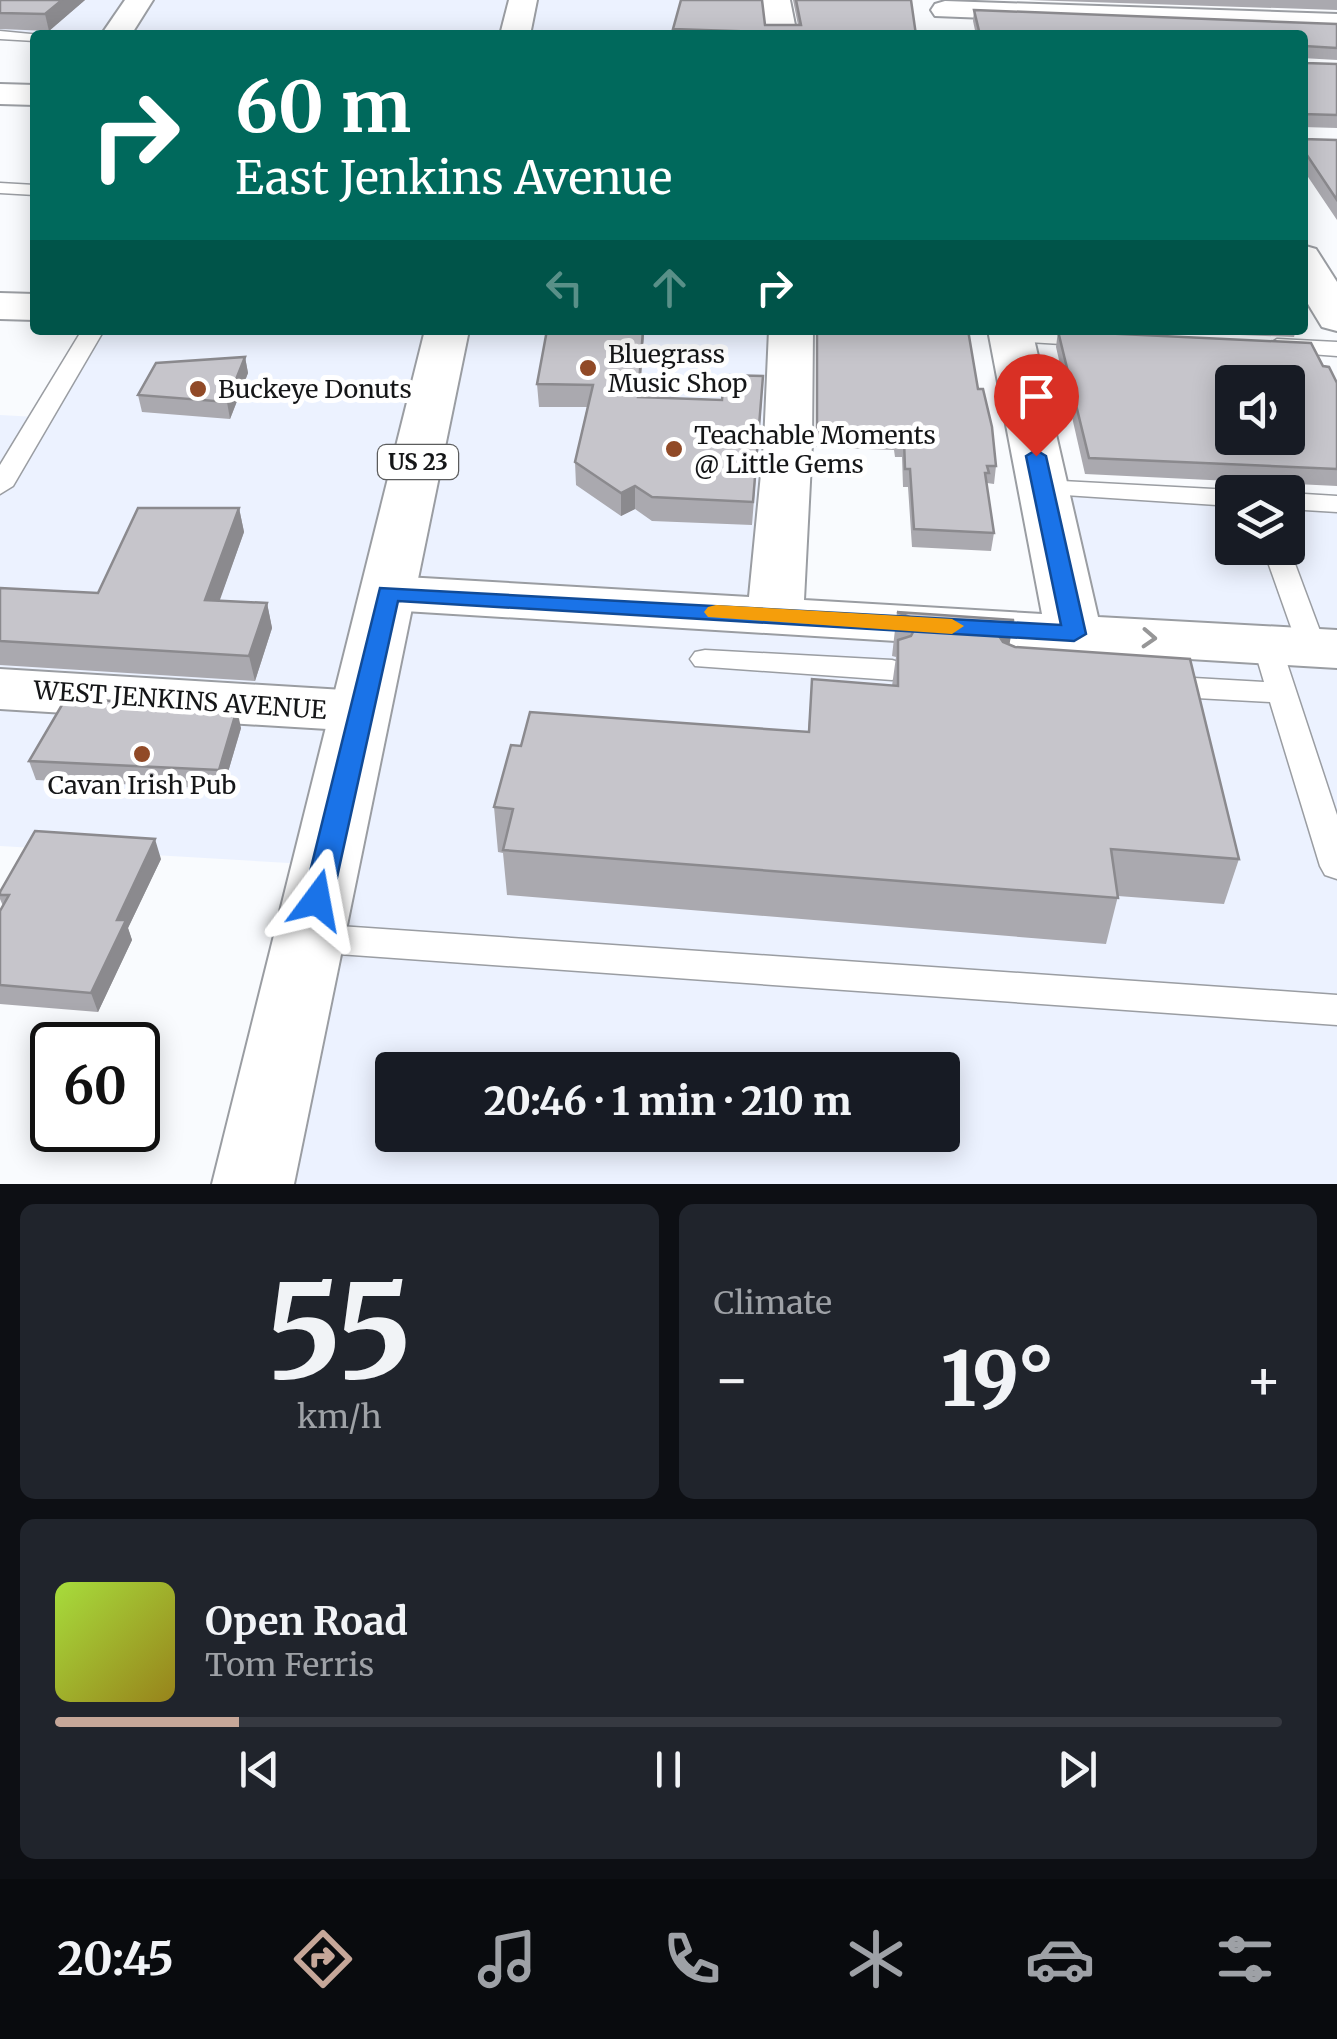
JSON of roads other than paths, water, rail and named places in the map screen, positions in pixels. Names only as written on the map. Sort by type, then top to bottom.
[{"type":"street","points":[[119,30],[139,0]]},
{"type":"street","points":[[515,30],[523,0]]},
{"type":"street","points":[[776,0],[781,30]]},
{"type":"street","points":[[946,15],[1337,23]]},
{"type":"street","points":[[0,94],[30,95]]},
{"type":"street","points":[[1308,267],[1337,318]]},
{"type":"street","points":[[0,306],[30,308]]},
{"type":"street","name":"US 23","points":[[253,1184],[447,335]]},
{"type":"street","points":[[776,616],[788,443],[790,335]]},
{"type":"street","points":[[1010,335],[1074,634]]},
{"type":"street","points":[[388,593],[1074,634],[1300,659]]},
{"type":"street","name":"WEST JENKINS AVENUE","points":[[0,689],[360,711]]},
{"type":"lane","points":[[0,35],[30,36]]},
{"type":"lane","points":[[0,188],[30,190]]},
{"type":"lane","points":[[0,486],[90,335]]},
{"type":"lane","points":[[1039,335],[1112,340]]},
{"type":"lane","points":[[1245,345],[1337,349]]},
{"type":"lane","points":[[1043,488],[1215,497]]},
{"type":"lane","points":[[1305,502],[1337,504]]},
{"type":"lane","points":[[1280,565],[1337,866]]},
{"type":"lane","points":[[704,659],[892,670]]},
{"type":"lane","points":[[1126,684],[1300,659]]},
{"type":"lane","points":[[309,938],[1337,1010]]},
{"type":"place","name":"Bluegrass Music Shop","points":[[588,368]]},
{"type":"place","name":"Buckeye Donuts","points":[[198,389]]},
{"type":"place","name":"Teachable Moments @ Little Gems","points":[[674,449]]},
{"type":"place","name":"Cavan Irish Pub","points":[[142,754]]}]
